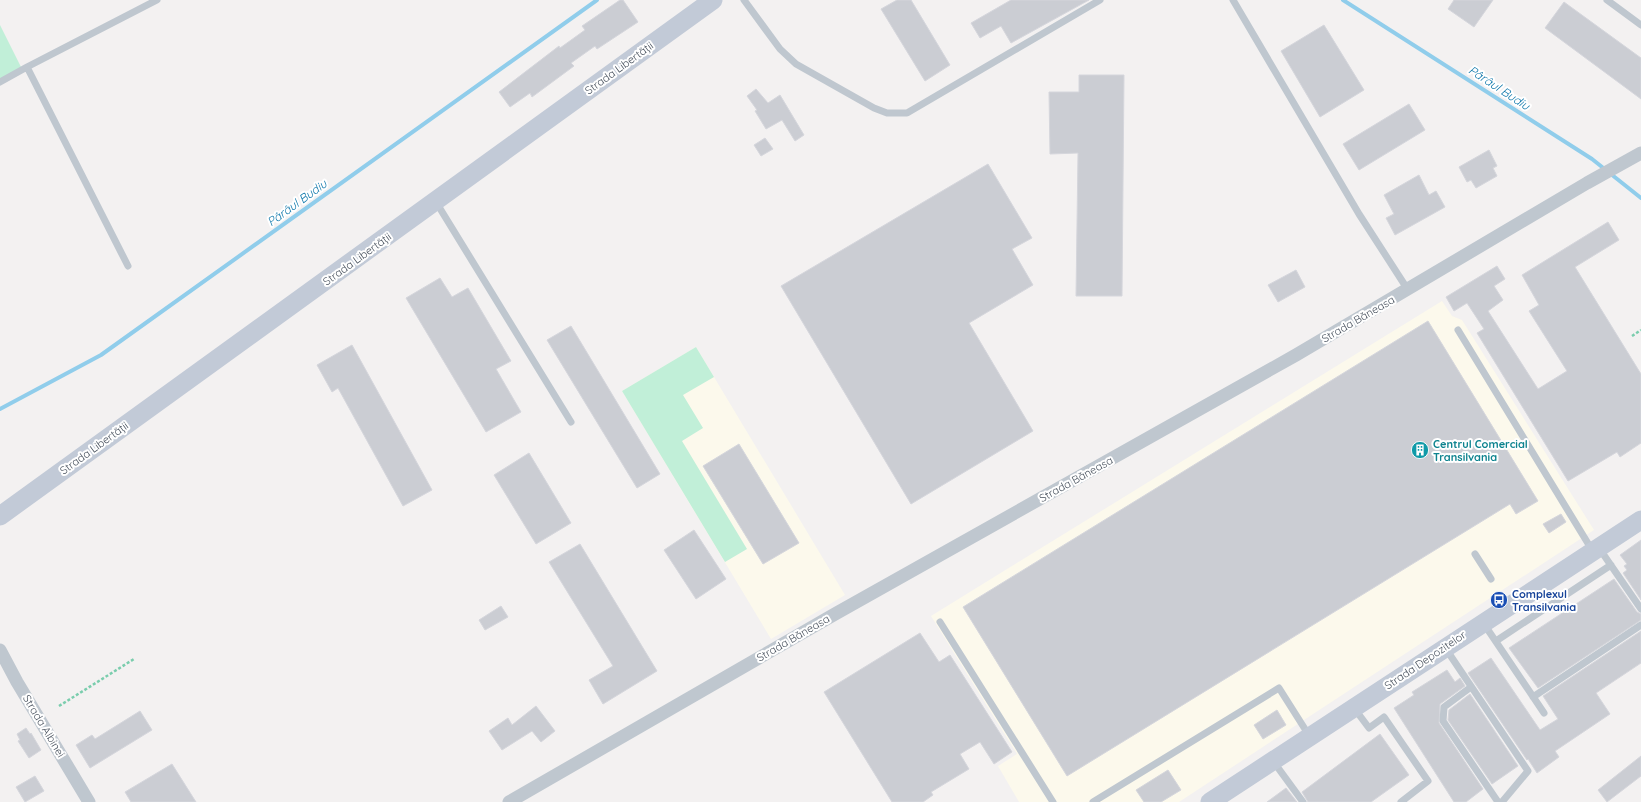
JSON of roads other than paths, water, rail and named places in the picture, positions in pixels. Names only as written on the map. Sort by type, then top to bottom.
[{"type":"main road","name":"Strada Libertății","points":[[0,516],[436,202],[713,0]]},
{"type":"main road","name":"Strada Depozitelor","points":[[1210,802],[1641,520]]},
{"type":"street","name":"Strada Băneasa","points":[[509,802],[828,618],[1153,437],[1408,290],[1587,183],[1641,153]]},
{"type":"street","name":"Strada Albinei","points":[[0,650],[17,682],[89,802]]},
{"type":"lane","points":[[0,82],[157,0]]},
{"type":"lane","points":[[744,0],[780,49],[796,64],[887,113],[907,113],[982,67],[1100,0]]},
{"type":"lane","points":[[1233,0],[1359,214],[1408,290]]},
{"type":"lane","points":[[1607,0],[1641,25]]},
{"type":"lane","points":[[27,67],[128,266]]},
{"type":"lane","points":[[436,202],[570,422]]},
{"type":"lane","points":[[1458,330],[1596,549],[1612,565],[1641,609]]},
{"type":"lane","points":[[1474,554],[1491,579]]},
{"type":"lane","points":[[1496,640],[1612,565]]},
{"type":"lane","points":[[940,622],[1054,802]]},
{"type":"lane","points":[[1483,622],[1544,713]]},
{"type":"lane","points":[[1533,697],[1641,625]]},
{"type":"lane","points":[[1444,648],[1528,771],[1502,802]]},
{"type":"lane","points":[[1472,687],[1444,707],[1443,720],[1498,802]]},
{"type":"lane","points":[[1093,802],[1279,688],[1310,737]]},
{"type":"lane","points":[[1354,708],[1369,728],[1384,717],[1428,781],[1401,802]]},
{"type":"lane","points":[[1273,761],[1303,802]]},
{"type":"waterway","name":"Pârâul Budiu","points":[[0,409],[101,355],[597,0]]},
{"type":"waterway","name":"Pârâul Budiu","points":[[1343,0],[1592,159],[1641,198]]},
{"type":"place","name":"Centrul Comercial Transilvania","points":[[1420,450]]},
{"type":"place","name":"Complexul Transilvania","points":[[1499,600]]}]
